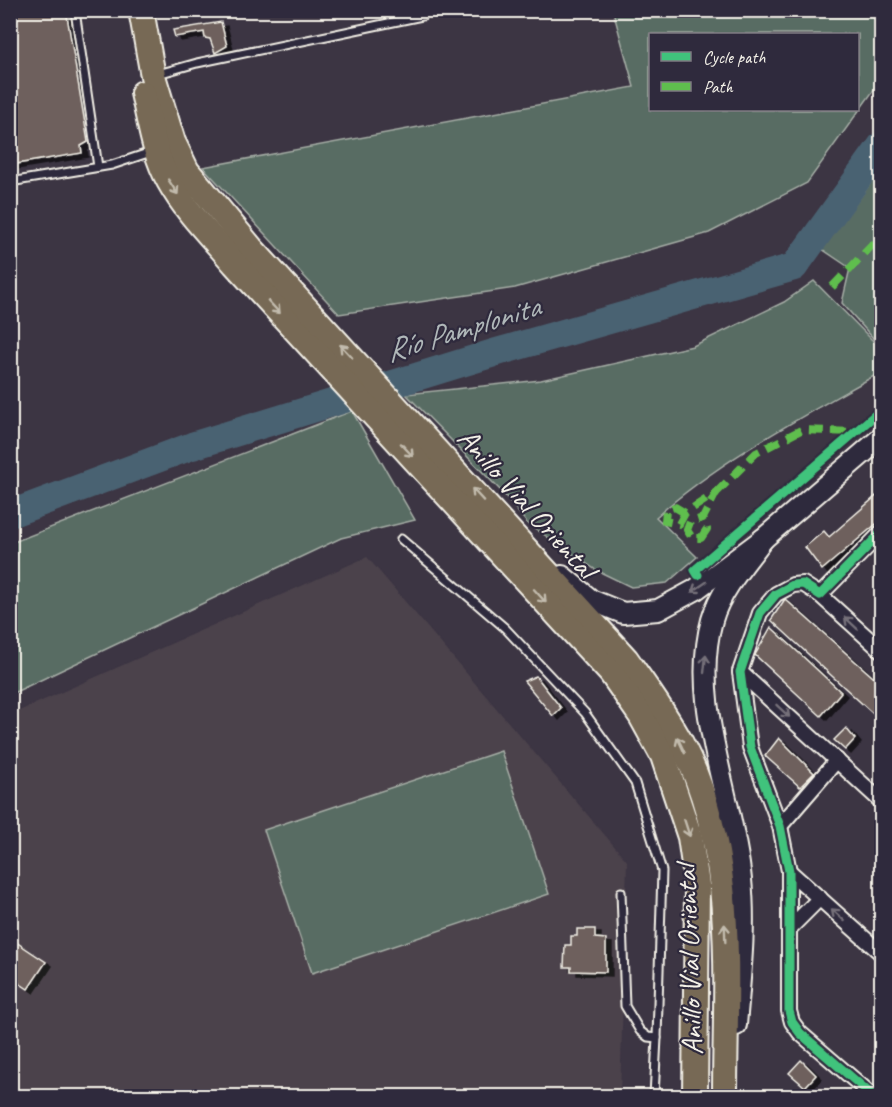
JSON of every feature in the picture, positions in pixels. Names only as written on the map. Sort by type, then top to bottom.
[{"type":"highway","name":"Anillo Vial Oriental","points":[[124,10],[156,150],[168,180],[186,207],[243,256],[513,545],[626,659],[659,705],[682,744],[711,822],[722,881],[727,1096]]},
{"type":"highway","name":"Anillo Vial Oriental","points":[[141,10],[153,76],[172,142],[186,171],[243,256]]},
{"type":"highway","name":"Anillo Vial Oriental","points":[[513,545],[641,716],[663,756],[690,837],[697,885],[695,1096]]},
{"type":"main road","points":[[513,545],[591,600],[623,613],[658,610],[695,590],[763,539],[882,437]]},
{"type":"main road","points":[[727,1096],[742,958],[741,880],[703,670],[712,618],[735,576],[763,539]]},
{"type":"street","points":[[820,595],[882,532]]},
{"type":"street","points":[[873,1096],[800,1033],[792,1022],[789,1011],[789,871],[780,826],[750,747],[740,672],[760,613],[776,594],[793,585],[803,584],[820,595],[882,651]]},
{"type":"street","points":[[740,672],[882,802]]},
{"type":"street","points":[[780,826],[837,760]]},
{"type":"street","points":[[789,871],[882,954]]},
{"type":"street","points":[[789,929],[819,898]]},
{"type":"lane","points":[[75,10],[98,167]]},
{"type":"lane","points":[[153,76],[197,63],[422,16]]},
{"type":"lane","points":[[10,182],[98,167],[156,150]]},
{"type":"lane","points":[[401,538],[504,628],[585,713],[635,783],[662,871],[654,1096]]},
{"type":"lane","points":[[621,892],[625,1006],[640,1031],[648,1037],[657,1038]]},
{"type":"shaded area","points":[[367,557],[627,861],[620,1096],[11,1096],[10,715]]},
{"type":"green space","points":[[613,11],[881,11],[881,80],[859,111],[859,33],[649,33],[649,111],[859,111],[807,183],[709,233],[515,288],[339,314],[203,167],[634,87]]},
{"type":"green space","points":[[881,169],[881,347],[842,303],[850,268],[822,249]]},
{"type":"green space","points":[[814,281],[881,349],[881,372],[736,457],[656,517],[697,557],[667,583],[631,587],[596,570],[527,523],[503,493],[406,394],[541,380],[693,346],[784,302]]},
{"type":"green space","points":[[352,411],[415,520],[341,538],[11,694],[11,543]]},
{"type":"green space","points":[[501,751],[549,894],[312,973],[264,830]]},
{"type":"building","points":[[29,10],[66,10],[88,142],[81,146],[82,153],[10,165],[10,13]]},
{"type":"building","points":[[221,22],[227,46],[215,53],[210,39],[205,38],[204,32],[175,37],[173,30]]},
{"type":"building","points":[[882,491],[882,519],[822,570],[805,547],[824,531],[829,537]]},
{"type":"building","points":[[785,599],[882,685],[882,722],[771,620]]},
{"type":"building","points":[[771,627],[841,692],[821,716],[755,655]]},
{"type":"building","points":[[536,676],[561,708],[553,716],[524,681]]},
{"type":"building","points":[[846,728],[855,739],[845,750],[834,740]]},
{"type":"building","points":[[779,738],[814,773],[800,787],[765,756]]},
{"type":"building","points":[[577,929],[595,929],[595,938],[606,939],[606,972],[571,971],[571,967],[564,967],[565,945],[571,945],[571,936],[577,936]]},
{"type":"building","points":[[10,938],[46,962],[28,989],[10,977]]},
{"type":"building","points":[[801,1060],[816,1075],[805,1087],[789,1073]]},
{"type":"waterway","name":"Río Pamplonita","points":[[10,514],[192,446],[497,352],[794,267],[882,145]]},
{"type":"marked path","points":[[832,287],[882,235]]},
{"type":"marked path","points":[[716,493],[756,453],[801,430],[854,432]]},
{"type":"marked path","points":[[685,513],[675,507],[666,510],[665,521],[679,524],[685,513],[716,493],[703,518],[690,522],[687,530],[692,538],[701,538],[707,529],[703,518]]},
{"type":"cycle path","points":[[698,575],[695,570],[882,409]]},
{"type":"cycle path","points":[[873,1096],[800,1033],[792,1022],[789,1011],[789,871],[780,826],[750,747],[740,672],[760,613],[776,594],[793,585],[803,584],[820,595],[882,532]]}]
